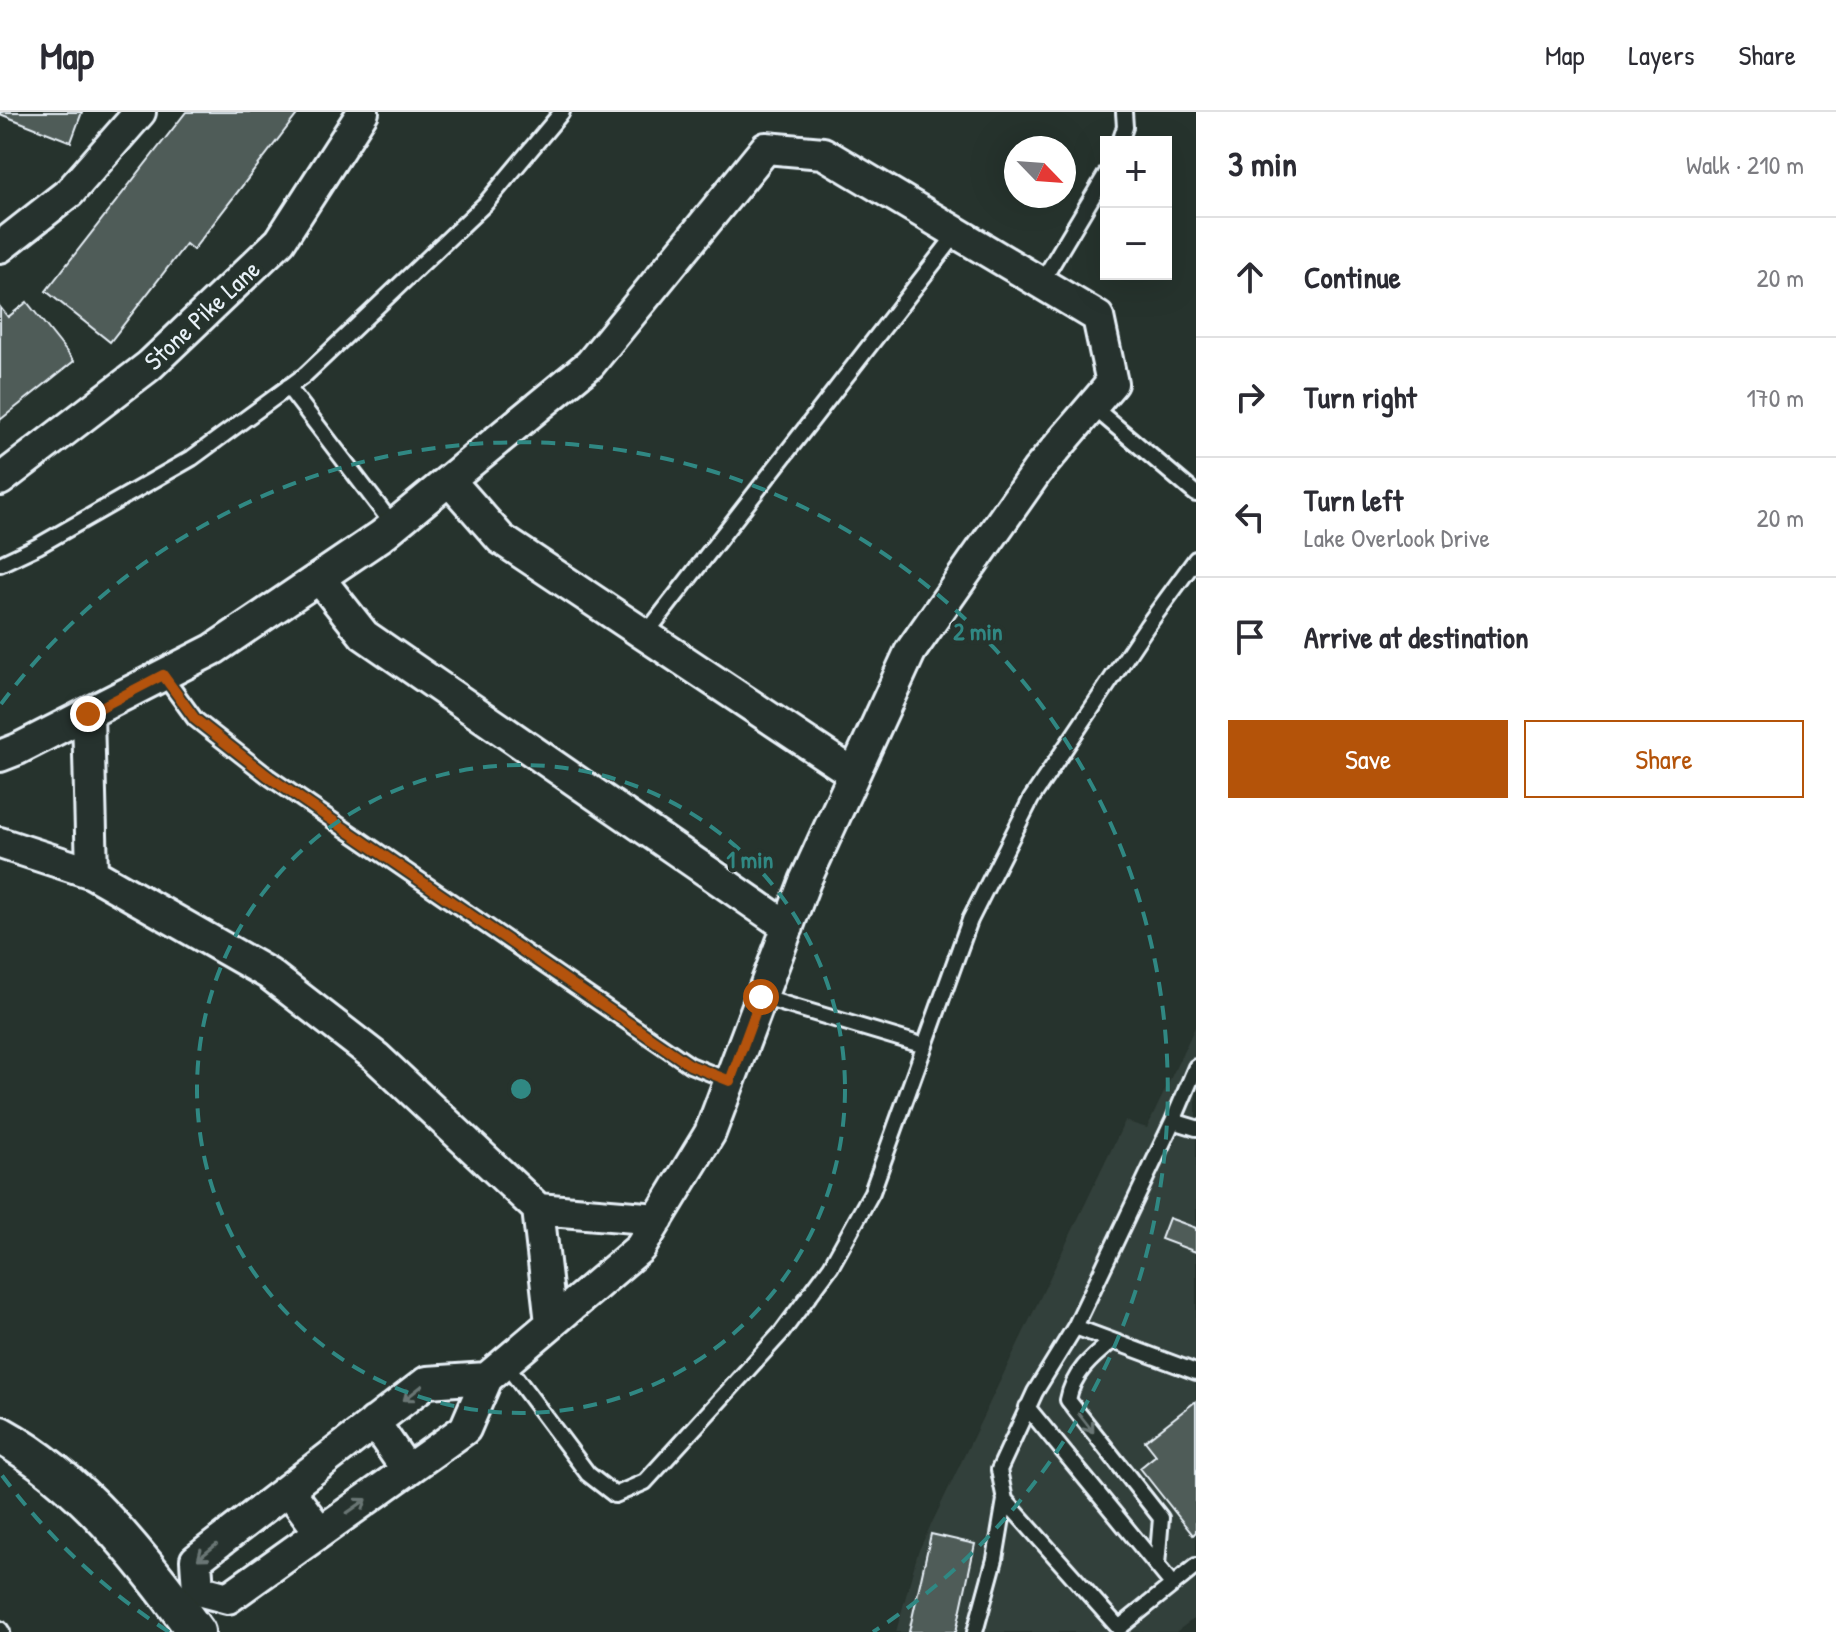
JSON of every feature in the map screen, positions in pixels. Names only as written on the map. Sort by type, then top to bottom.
[{"type":"street","points":[[0,247],[70,192],[140,112]]},
{"type":"street","name":"Stone Pike Lane","points":[[0,480],[149,366],[280,241],[363,112]]},
{"type":"street","points":[[0,756],[214,649],[394,526],[590,364],[766,148],[823,153],[1098,317],[1112,383],[1037,471],[910,652],[805,881],[710,1133],[640,1248],[496,1370],[465,1429],[228,1598],[191,1610]]},
{"type":"street","points":[[449,480],[501,539],[854,774]]},
{"type":"street","points":[[319,578],[364,635],[788,927]]},
{"type":"street","points":[[88,714],[92,873]]},
{"type":"street","points":[[0,843],[92,873],[269,974],[376,1057],[538,1209],[658,1219]]},
{"type":"street","points":[[538,1209],[551,1323]]},
{"type":"street","points":[[191,1610],[196,1560],[427,1382],[496,1370]]},
{"type":"street","points":[[374,1422],[407,1470]]},
{"type":"street","points":[[0,1435],[22,1447],[69,1482],[191,1610]]},
{"type":"street","points":[[288,1489],[320,1532]]},
{"type":"lane","points":[[0,564],[38,546],[192,458],[305,375],[485,204],[562,112]]},
{"type":"lane","points":[[1122,136],[1124,112]]},
{"type":"lane","points":[[1041,283],[1100,184]]},
{"type":"lane","points":[[645,635],[957,233]]},
{"type":"lane","points":[[288,387],[394,526]]},
{"type":"lane","points":[[1092,406],[1196,494]]},
{"type":"lane","points":[[496,1370],[588,1474],[615,1495],[645,1482],[782,1332],[831,1266],[872,1192],[970,920],[1031,799],[1147,626],[1196,559]]},
{"type":"lane","points":[[163,675],[195,719],[269,777],[690,1065],[730,1081]]},
{"type":"lane","points":[[761,997],[925,1046]]},
{"type":"lane","points":[[975,1632],[995,1559],[1005,1500],[999,1470],[1027,1407],[1075,1327],[1196,1067]]},
{"type":"lane","points":[[1173,1121],[1196,1128]]},
{"type":"lane","points":[[1075,1327],[1196,1372]]},
{"type":"lane","points":[[1112,1341],[1087,1362],[1071,1383],[1068,1400],[1161,1518],[1157,1565]]},
{"type":"lane","points":[[1027,1407],[1172,1584]]},
{"type":"lane","points":[[1005,1500],[1116,1630],[1196,1566]]},
{"type":"shaded area","points":[[1196,1025],[1196,1617],[1176,1632],[896,1632],[918,1552],[1125,1121],[1147,1128]]},
{"type":"building","points":[[0,112],[82,112],[71,142]]},
{"type":"building","points":[[186,112],[299,112],[193,250],[186,244],[110,342],[46,291]]},
{"type":"building","points":[[27,302],[74,361],[0,420],[0,307],[8,317]]},
{"type":"building","points":[[1169,1218],[1196,1228],[1196,1252],[1161,1239]]},
{"type":"building","points":[[1196,1401],[1196,1532],[1193,1535],[1140,1468],[1156,1455],[1145,1441]]},
{"type":"building","points":[[931,1534],[975,1544],[956,1632],[909,1632]]},
{"type":"route","points":[[88,714],[163,675],[195,719],[269,777],[690,1065],[730,1081],[761,997]]}]
